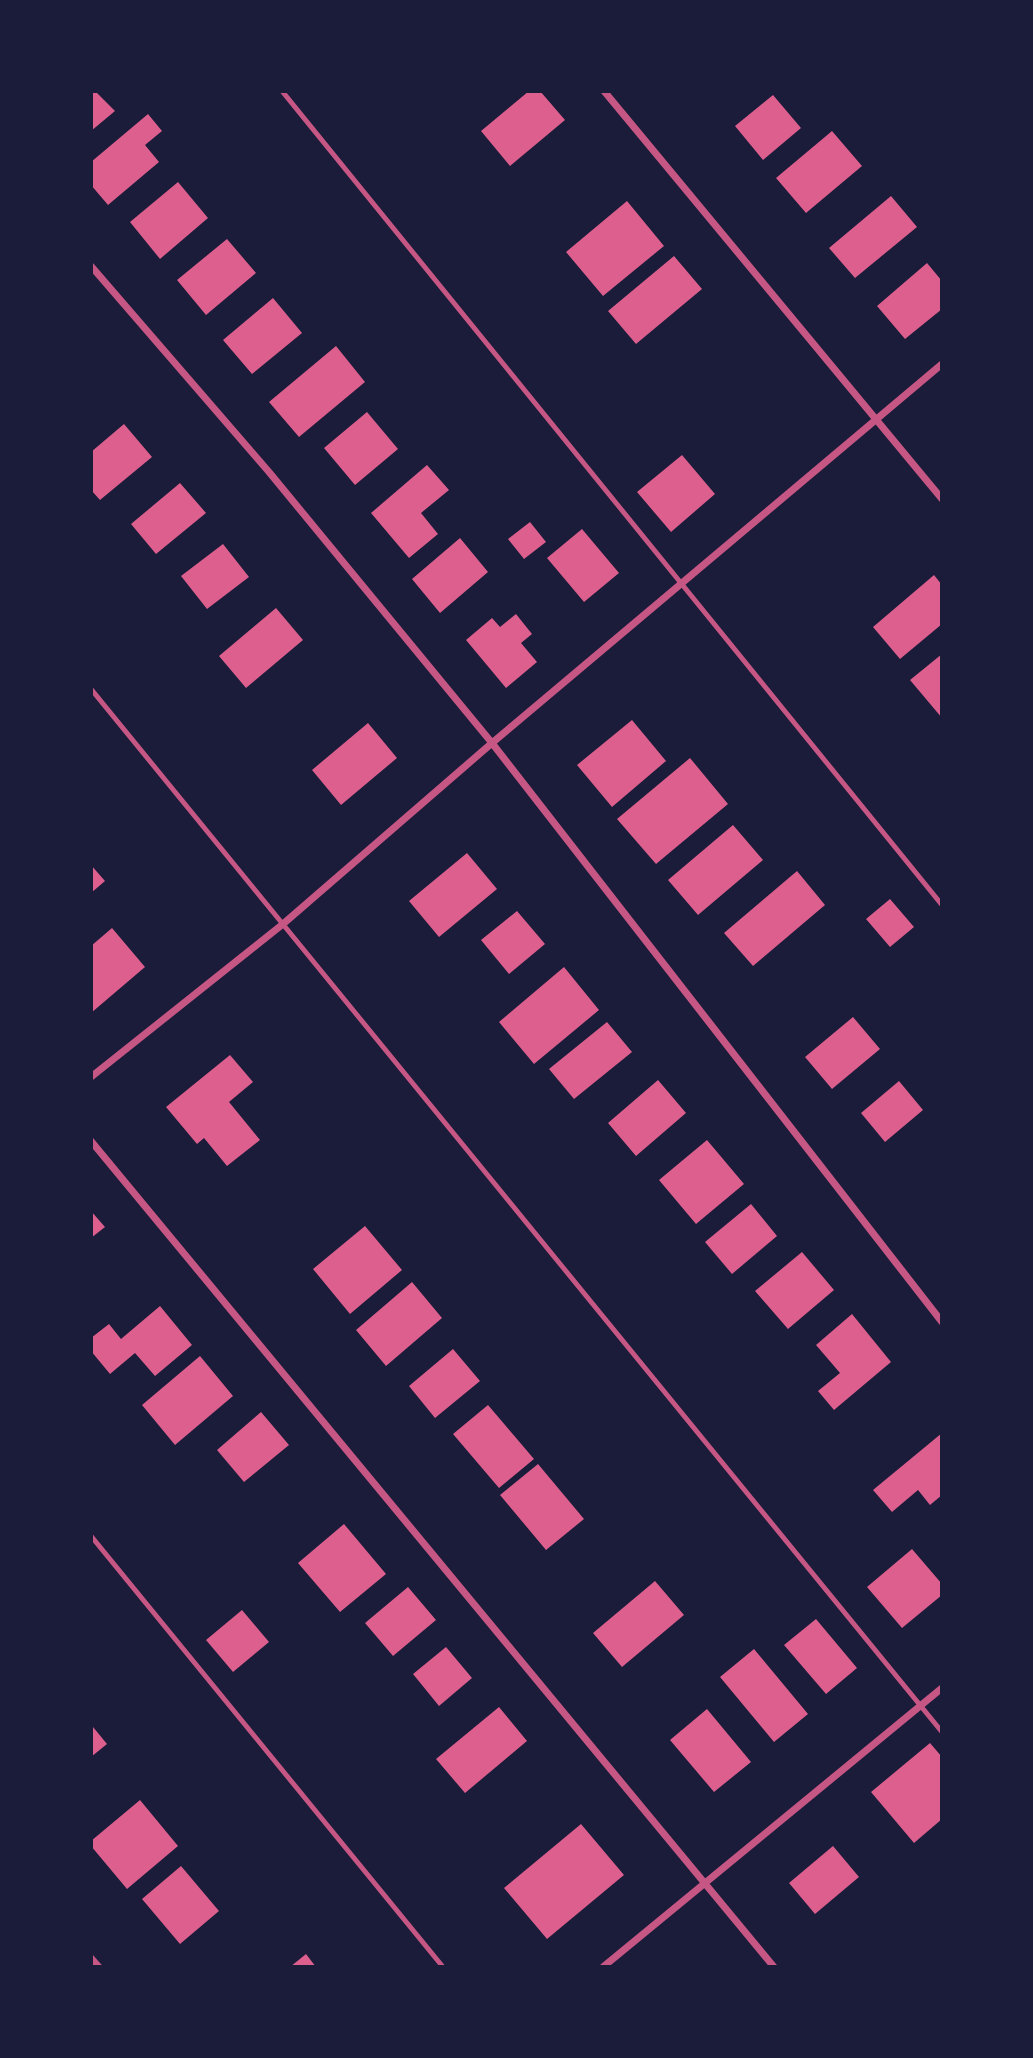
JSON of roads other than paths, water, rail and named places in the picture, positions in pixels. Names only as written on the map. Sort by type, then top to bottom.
[{"type":"street","points":[[604,91],[942,499]]},
{"type":"street","points":[[91,266],[269,472],[492,743],[942,1322]]},
{"type":"street","points":[[91,1077],[283,924],[492,743],[942,364]]},
{"type":"street","points":[[91,1141],[774,1967]]},
{"type":"street","points":[[603,1967],[942,1688]]},
{"type":"street","points":[[91,1958],[99,1967]]},
{"type":"lane","points":[[282,91],[942,905]]},
{"type":"lane","points":[[91,689],[942,1732]]},
{"type":"lane","points":[[91,1536],[443,1967]]}]
